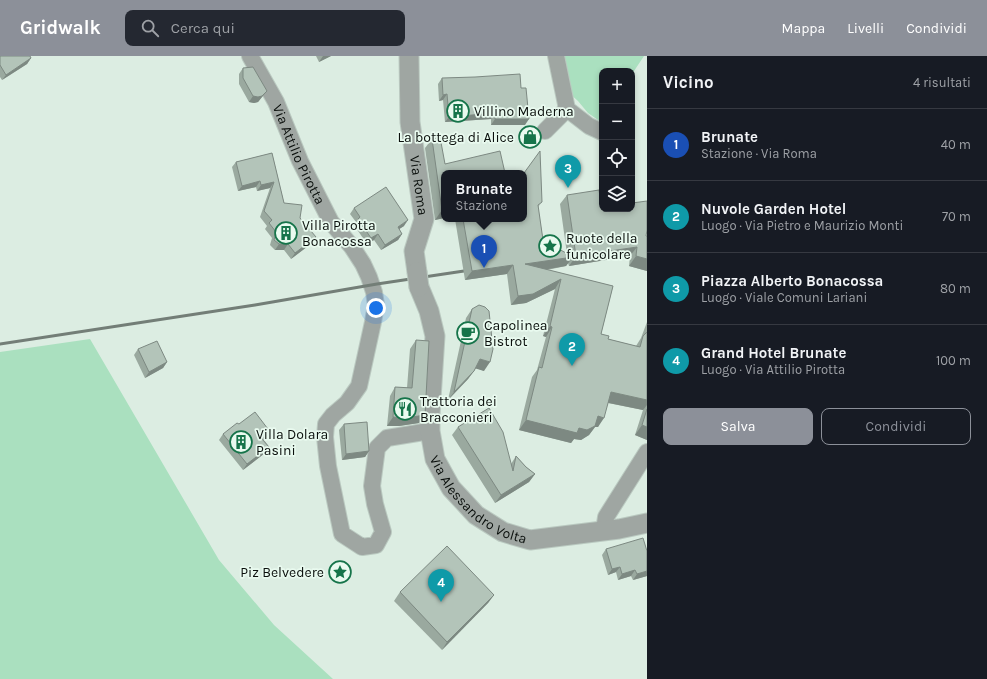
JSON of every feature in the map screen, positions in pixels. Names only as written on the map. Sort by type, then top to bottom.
[{"type":"street","name":"Via Attilio Pirotta","points":[[250,56],[276,102],[300,161],[331,222],[352,247],[363,264],[374,292],[376,305],[359,386],[348,403],[326,424],[325,437],[328,466],[342,534],[362,547],[376,545],[383,532],[372,486],[377,448],[387,438],[430,431]]},
{"type":"street","name":"Via Roma","points":[[409,56],[410,122],[424,219],[414,251],[418,280],[429,311],[434,336],[430,431]]},
{"type":"street","points":[[556,56],[567,109],[589,126],[599,131]]},
{"type":"street","points":[[545,131],[567,109]]},
{"type":"street","name":"Via Alessandro Volta","points":[[430,431],[435,459],[452,488],[476,515],[503,532],[530,540],[620,529],[647,523]]},
{"type":"street","points":[[604,530],[606,517],[647,452]]},
{"type":"green space","points":[[560,56],[644,56],[635,70],[635,68],[599,68],[599,121],[588,113],[569,93]]},
{"type":"green space","points":[[90,339],[219,560],[274,625],[333,679],[0,679],[0,352]]},
{"type":"building","points":[[0,56],[30,56],[31,58],[6,75],[0,65]]},
{"type":"building","points":[[253,67],[267,91],[262,96],[258,97],[253,96],[243,78],[243,68]]},
{"type":"building","points":[[520,74],[521,88],[526,88],[529,119],[495,119],[495,113],[449,117],[447,94],[443,95],[442,78]]},
{"type":"building","points":[[440,137],[445,164],[500,151],[504,170],[441,170],[441,203],[432,139]]},
{"type":"building","points":[[540,151],[542,202],[538,205],[543,240],[573,257],[525,264],[613,286],[601,334],[609,336],[608,339],[640,347],[643,336],[647,332],[647,400],[611,392],[604,418],[598,416],[595,426],[587,430],[579,428],[577,433],[526,420],[539,367],[542,368],[552,327],[550,326],[561,279],[533,294],[518,296],[513,265],[472,271],[464,222],[527,222],[526,170]]},
{"type":"building","points":[[272,153],[284,203],[302,205],[300,218],[316,237],[295,253],[288,244],[279,244],[274,240],[276,232],[269,223],[272,220],[264,211],[274,182],[261,185],[260,181],[242,186],[236,162]]},
{"type":"building","points":[[386,187],[408,220],[398,227],[402,234],[385,245],[378,234],[371,238],[358,219],[360,217],[354,208]]},
{"type":"building","points":[[599,190],[599,212],[635,212],[635,203],[647,201],[647,259],[636,256],[637,247],[576,256],[567,195]]},
{"type":"building","points":[[479,305],[485,307],[489,311],[493,349],[490,362],[480,359],[474,371],[454,392],[472,309]]},
{"type":"building","points":[[416,340],[429,341],[425,415],[405,418],[393,417],[395,387],[412,388]]},
{"type":"building","points":[[157,341],[167,362],[149,372],[138,349]]},
{"type":"building","points":[[489,408],[503,432],[513,471],[516,456],[535,474],[501,495],[458,427]]},
{"type":"building","points":[[647,409],[647,427],[642,425]]},
{"type":"building","name":"Villa Dolara Pasini","points":[[255,412],[271,433],[262,439],[269,447],[247,464],[223,434]]},
{"type":"building","points":[[367,422],[369,451],[346,454],[344,424]]},
{"type":"building","points":[[643,538],[647,551],[647,571],[637,574],[635,570],[622,574],[620,567],[612,569],[606,549]]},
{"type":"building","points":[[447,546],[494,595],[447,642],[400,592]]},
{"type":"railway","points":[[0,344],[464,271]]},
{"type":"place","name":"Villino Maderna","points":[[458,111]]},
{"type":"place","name":"La bottega di Alice","points":[[530,137]]},
{"type":"place","name":"Piazza Alberto Bonacossa","points":[[568,188]]},
{"type":"place","name":"Villa Pirotta Bonacossa","points":[[286,233]]},
{"type":"place","name":"Ruote della funicolare","points":[[550,246]]},
{"type":"place","name":"Brunate","points":[[484,268]]},
{"type":"place","name":"Capolinea Bistrot","points":[[468,333]]},
{"type":"place","name":"Nuvole Garden Hotel","points":[[572,366]]},
{"type":"place","name":"Trattoria dei Bracconieri","points":[[405,409]]},
{"type":"place","name":"Villa Dolara Pasini","points":[[241,442]]},
{"type":"place","name":"Piz Belvedere","points":[[340,572]]},
{"type":"place","name":"Grand Hotel Brunate","points":[[441,602]]}]
